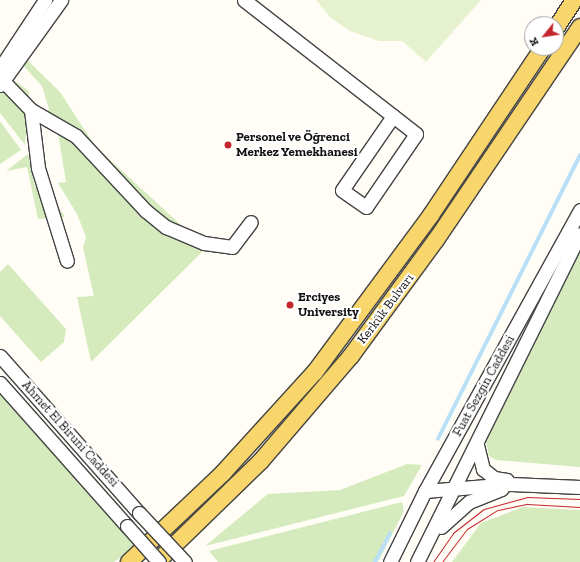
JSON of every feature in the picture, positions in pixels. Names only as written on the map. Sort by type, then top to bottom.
[{"type":"main road","points":[[564,16],[574,0]]},
{"type":"main road","name":"Kerkük Bulvarı","points":[[158,562],[261,460],[352,356],[409,279],[580,27]]},
{"type":"main road","name":"Kerkük Bulvarı","points":[[129,562],[223,474],[315,372],[431,215],[538,56]]},
{"type":"street","points":[[1,78],[45,0]]},
{"type":"street","points":[[1,78],[61,0]]},
{"type":"street","points":[[244,0],[393,116],[416,134],[366,207],[342,190],[393,116]]},
{"type":"street","points":[[1,78],[31,110],[72,132],[146,211],[177,233],[204,243],[232,246],[251,222]]},
{"type":"street","points":[[31,110],[36,161],[67,261]]},
{"type":"street","name":"Fuat Sezgin Caddesi","points":[[390,562],[425,491],[580,210]]},
{"type":"street","name":"Fuat Sezgin Caddesi","points":[[417,562],[456,488],[580,234]]},
{"type":"street","name":"Ahmet El Biruni Caddesi","points":[[0,356],[139,513],[186,562]]},
{"type":"street","name":"Ahmet El Biruni Caddesi","points":[[0,382],[158,562]]},
{"type":"street","points":[[477,445],[480,464],[494,478],[532,485]]},
{"type":"street","points":[[425,491],[456,488],[532,485],[580,487]]},
{"type":"street","points":[[428,542],[469,502],[496,489],[532,485]]},
{"type":"green space","points":[[316,0],[481,0],[426,62],[402,41],[379,41],[350,31],[331,18]]},
{"type":"green space","points":[[21,54],[60,92],[95,146],[206,248],[91,362],[77,297],[94,296],[83,248],[86,237],[77,214],[58,183],[66,182],[55,115],[46,115],[49,109],[42,86],[18,60]]},
{"type":"green space","points":[[8,76],[29,91],[25,145],[0,113],[0,89]]},
{"type":"green space","points":[[0,121],[21,150],[0,164]]},
{"type":"green space","points":[[28,154],[35,187],[43,184],[65,217],[38,219],[27,167],[6,171]]},
{"type":"green space","points":[[580,245],[580,467],[496,460],[489,456],[486,442]]},
{"type":"green space","points":[[8,264],[66,329],[64,342],[41,362],[0,316],[0,272]]},
{"type":"green space","points":[[0,392],[137,544],[114,562],[0,562]]},
{"type":"green space","points":[[407,464],[422,465],[404,496],[205,546],[268,494],[340,490]]},
{"type":"green space","points":[[402,502],[404,511],[378,562],[218,562],[209,551]]},
{"type":"green space","points":[[523,507],[580,510],[580,562],[452,562],[481,523]]},
{"type":"waterway","points":[[438,439],[580,156]]},
{"type":"waterway","points":[[375,562],[390,534]]},
{"type":"tram line","points":[[433,562],[453,533],[484,509],[527,497],[580,499]]},
{"type":"tram line","points":[[442,562],[467,529],[498,510],[527,504],[580,507]]},
{"type":"place","name":"Personel ve Öğrenci Merkez Yemekhanesi","points":[[228,145]]},
{"type":"place","name":"Erciyes University","points":[[290,305]]}]
